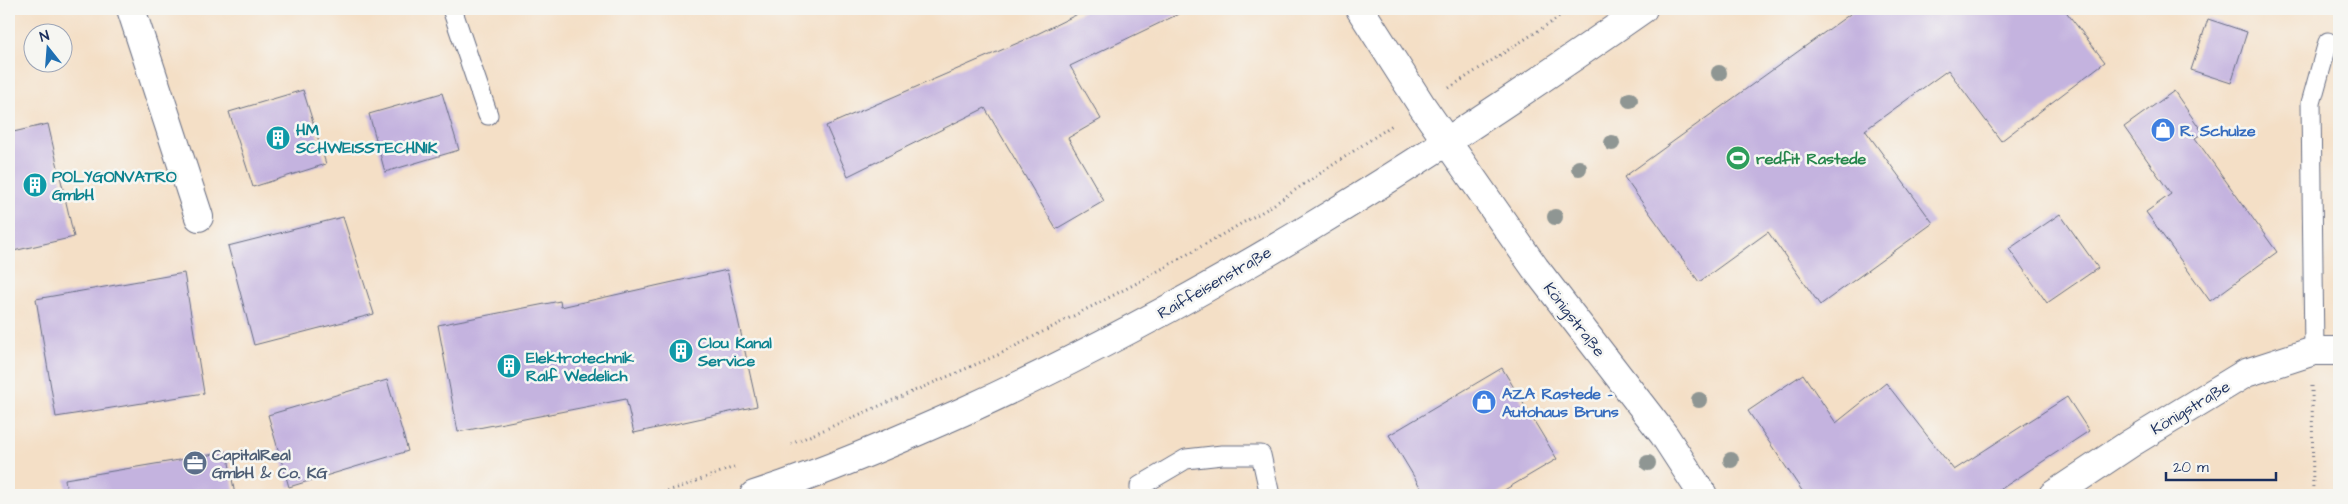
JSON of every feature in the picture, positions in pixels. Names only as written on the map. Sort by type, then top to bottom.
[{"type":"street","points":[[132,9],[199,217]]},
{"type":"street","name":"Königstraße","points":[[1360,9],[1446,142],[1535,268],[1664,435],[1703,495]]},
{"type":"street","name":"Raiffeisenstraße","points":[[754,495],[797,481],[921,430],[1036,378],[1128,331],[1246,265],[1446,142],[1643,9]]},
{"type":"street","name":"Königstraße","points":[[2053,495],[2131,443],[2246,374],[2327,351]]},
{"type":"lane","points":[[452,9],[488,115]]},
{"type":"lane","points":[[2327,351],[2312,102],[2328,42]]},
{"type":"lane","points":[[1140,495],[1140,486],[1186,459],[1222,455],[1261,455],[1270,495]]},
{"type":"path","points":[[788,446],[1000,354],[1137,283],[1267,209],[1572,9]]},
{"type":"path","points":[[2313,495],[2312,389],[2327,351]]},
{"type":"path","points":[[652,495],[681,488],[743,463]]},
{"type":"building","points":[[1088,9],[1189,9],[1070,66],[1101,119],[1068,138],[1104,201],[1056,229],[985,108],[848,176],[826,126],[1027,39]]},
{"type":"building","name":"redfit Rastede","points":[[1857,9],[2064,9],[2105,62],[2001,141],[1948,70],[1865,130],[1933,223],[1820,305],[1768,232],[1699,282],[1624,177]]},
{"type":"building","points":[[2208,19],[2247,32],[2231,83],[2191,70]]},
{"type":"building","name":"HM SCHWEISSTECHNIK","points":[[303,90],[326,164],[253,187],[229,112]]},
{"type":"building","points":[[2174,91],[2203,133],[2195,138],[2277,252],[2210,301],[2146,212],[2171,194],[2124,127]]},
{"type":"building","points":[[442,93],[459,150],[385,172],[369,114]]},
{"type":"building","name":"POLYGONVATRO GmbH","points":[[48,124],[74,237],[9,252],[9,133]]},
{"type":"building","points":[[2060,214],[2098,268],[2047,303],[2009,249]]},
{"type":"building","points":[[343,217],[374,314],[254,345],[228,246]]},
{"type":"building","points":[[727,270],[757,406],[634,433],[626,399],[458,432],[438,325],[560,301],[561,307]]},
{"type":"building","points":[[184,273],[204,393],[56,417],[36,299]]},
{"type":"building","name":"AZA Rastede - Autohaus Bruns","points":[[1502,368],[1557,459],[1496,495],[1425,495],[1389,435]]},
{"type":"building","points":[[1803,374],[1836,423],[1886,383],[1954,470],[2067,397],[2089,431],[1992,495],[1805,495],[1748,411]]},
{"type":"building","points":[[387,380],[408,451],[289,487],[268,415]]},
{"type":"building","name":"CapitalReal GmbH & Co. KG","points":[[227,452],[235,495],[67,495],[65,479]]},
{"type":"place","name":"R. Schulze","points":[[2163,130]]},
{"type":"place","name":"HM SCHWEISSTECHNIK","points":[[278,138]]},
{"type":"place","name":"redfit Rastede","points":[[1738,158]]},
{"type":"place","name":"POLYGONVATRO GmbH","points":[[35,185]]},
{"type":"place","name":"Clou Kanal Service","points":[[681,351]]},
{"type":"place","name":"Elektrotechnik Ralf Wedelich","points":[[509,366]]},
{"type":"place","name":"AZA Rastede - Autohaus Bruns","points":[[1484,402]]},
{"type":"place","name":"CapitalReal GmbH & Co. KG","points":[[195,463]]}]
